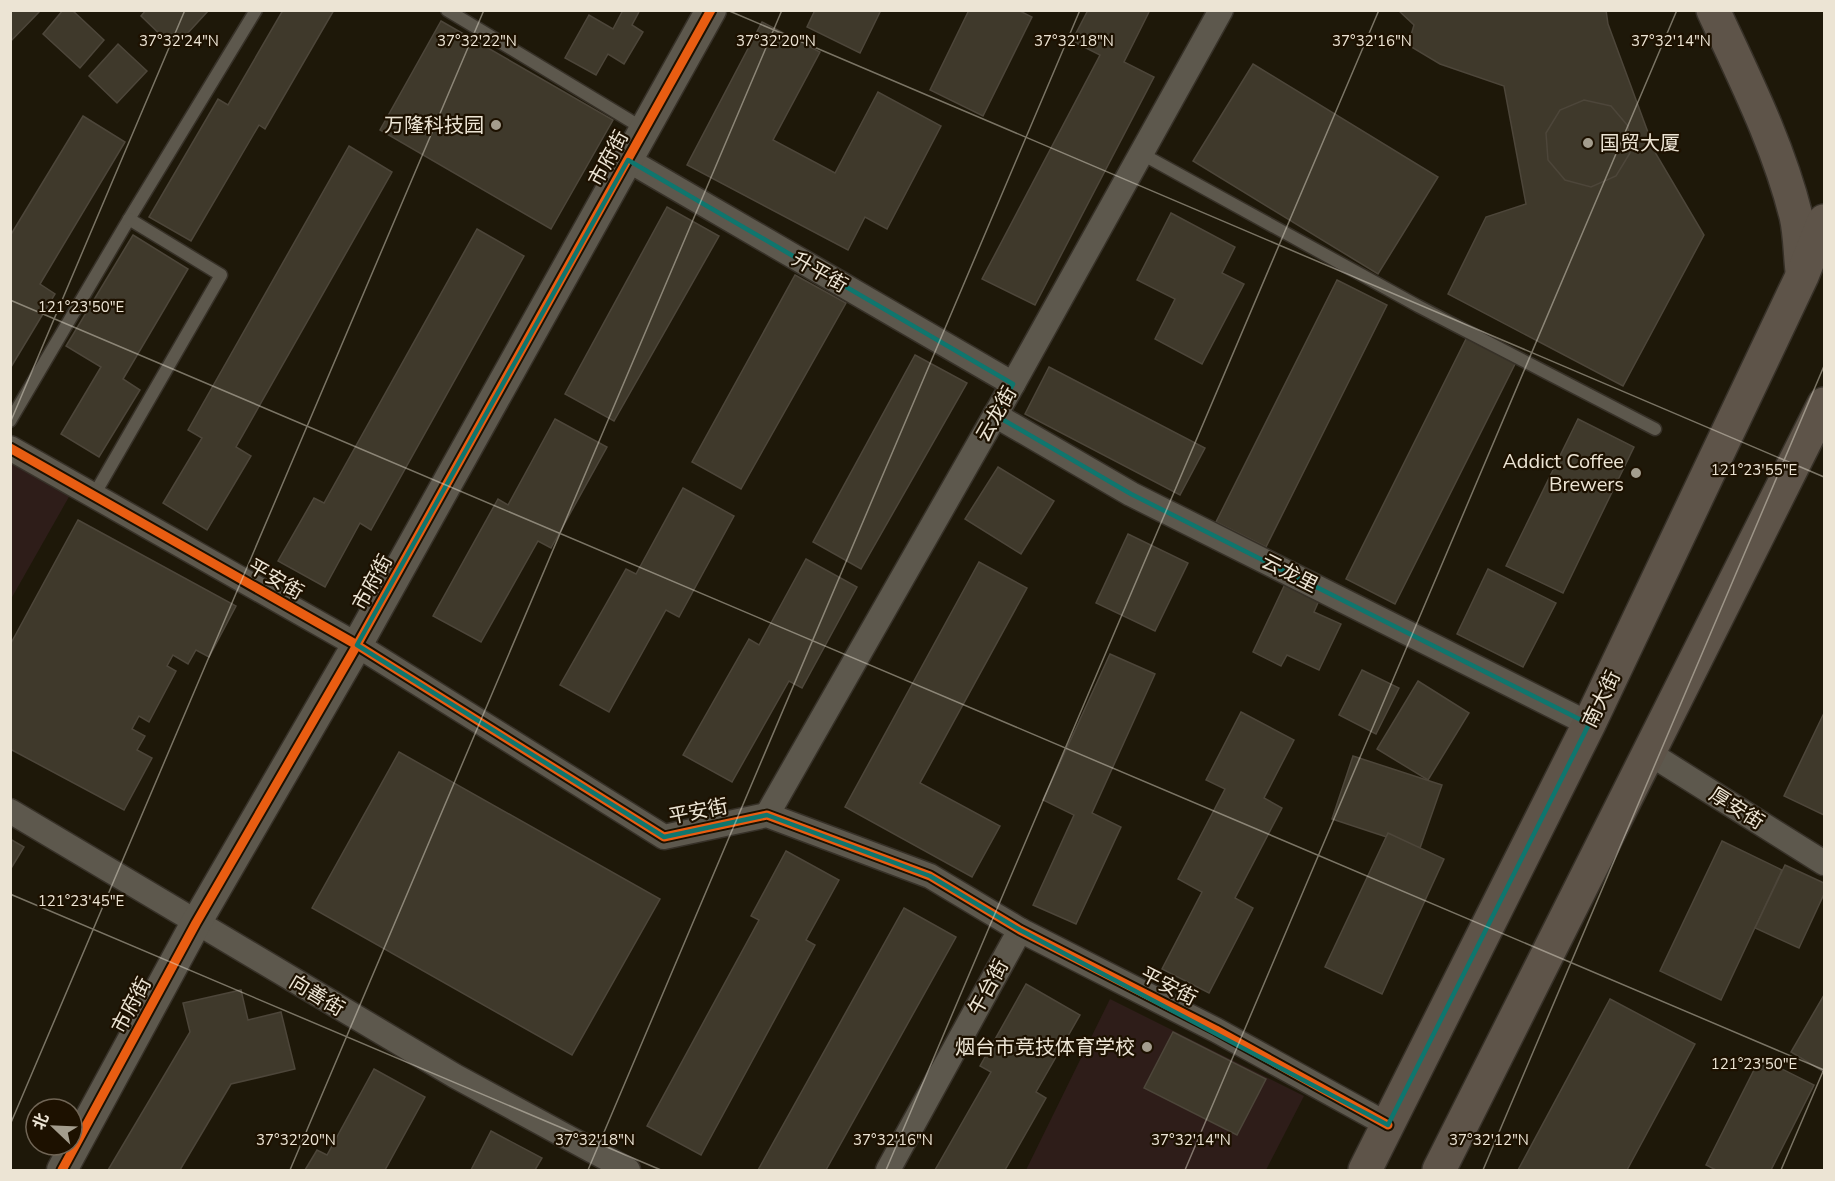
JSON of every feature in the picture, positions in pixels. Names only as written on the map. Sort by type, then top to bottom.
[{"type":"main road","points":[[1713,10],[1782,165],[1797,219],[1802,276]]},
{"type":"main road","name":"南大街","points":[[1365,1170],[1589,724],[1802,276],[1824,221]]},
{"type":"main road","points":[[1438,1170],[1824,404]]},
{"type":"street","name":"市府街","points":[[62,1170],[196,923],[357,645],[711,10]]},
{"type":"street","name":"云龙街","points":[[767,815],[1013,384],[1221,10]]},
{"type":"street","name":"升平街","points":[[628,160],[1013,384]]},
{"type":"street","name":"云龙里","points":[[995,415],[1131,494],[1589,724]]},
{"type":"street","name":"平安街","points":[[10,448],[357,645],[664,837],[767,815],[930,876],[1020,930],[1216,1030],[1388,1125]]},
{"type":"street","name":"厚安街","points":[[1649,753],[1824,863]]},
{"type":"street","name":"向善街","points":[[10,811],[455,1076],[628,1170]]},
{"type":"street","name":"午台街","points":[[888,1170],[1020,930]]},
{"type":"lane","points":[[10,421],[256,10]]},
{"type":"lane","points":[[447,10],[645,129]]},
{"type":"lane","points":[[1142,154],[1418,306],[1655,429]]},
{"type":"lane","points":[[94,495],[221,275],[129,219]]},
{"type":"highlighted area","points":[[628,160],[1013,384],[995,415],[1131,494],[1589,724],[1388,1125],[1020,930],[930,876],[767,815],[664,837],[357,645]]},
{"type":"shaded area","points":[[11,461],[70,495],[11,599]]},
{"type":"shaded area","name":"烟台市竞技体育学校","points":[[1110,999],[1304,1096],[1266,1170],[1026,1170]]},
{"type":"building","points":[[10,10],[41,10],[10,42]]},
{"type":"building","points":[[63,10],[72,10],[104,40],[80,68],[43,34]]},
{"type":"building","points":[[146,10],[209,10],[174,48],[141,16]]},
{"type":"building","points":[[283,10],[334,10],[265,129],[259,125],[191,241],[149,217],[218,99],[228,105]]},
{"type":"building","points":[[623,10],[640,10],[632,25],[643,32],[624,64],[608,54],[596,75],[565,58],[589,15],[613,29]]},
{"type":"building","points":[[815,10],[881,10],[860,53],[807,27]]},
{"type":"building","points":[[969,10],[1018,10],[1032,17],[983,116],[930,90]]},
{"type":"building","points":[[1088,10],[1150,10],[1124,62],[1154,77],[1035,305],[982,279],[1100,55],[1072,41]]},
{"type":"building","points":[[1398,10],[1606,10],[1608,24],[1656,154],[1704,235],[1623,386],[1448,294],[1486,217],[1526,204],[1504,86],[1440,64],[1408,45],[1414,25]]},
{"type":"building","name":"万隆科技园","points":[[441,21],[613,120],[551,229],[380,130]]},
{"type":"building","points":[[762,22],[820,52],[773,140],[835,173],[878,92],[941,126],[887,229],[865,217],[848,250],[687,165]]},
{"type":"building","points":[[118,44],[147,71],[117,103],[89,76]]},
{"type":"building","points":[[1253,64],[1438,177],[1378,274],[1193,161]]},
{"type":"building","name":"国贸大厦","points":[[1584,100],[1611,106],[1628,126],[1630,153],[1616,176],[1591,187],[1565,180],[1548,160],[1546,133],[1560,110]]},
{"type":"building","points":[[83,116],[125,142],[40,284],[55,294],[11,367],[10,236]]},
{"type":"building","points":[[349,146],[392,172],[236,447],[251,456],[207,530],[163,503],[202,438],[188,430]]},
{"type":"building","points":[[667,207],[719,236],[614,421],[565,394]]},
{"type":"building","points":[[1171,213],[1235,247],[1222,273],[1244,284],[1202,364],[1155,339],[1175,299],[1137,280]]},
{"type":"building","points":[[477,229],[524,256],[371,530],[360,523],[325,587],[278,561],[314,498],[324,503]]},
{"type":"building","points":[[133,235],[188,269],[123,379],[140,390],[99,457],[61,434],[101,367],[66,346]]},
{"type":"building","points":[[795,275],[846,303],[741,489],[692,462]]},
{"type":"building","points":[[1337,280],[1387,305],[1266,547],[1216,522]]},
{"type":"building","points":[[1467,337],[1516,362],[1395,604],[1346,579]]},
{"type":"building","points":[[915,355],[967,383],[861,569],[813,542]]},
{"type":"building","points":[[1049,367],[1205,448],[1180,495],[1025,414]]},
{"type":"building","points":[[555,419],[607,447],[551,548],[538,541],[481,642],[433,616],[498,499],[508,505]]},
{"type":"building","points":[[1578,419],[1634,447],[1563,593],[1506,566]]},
{"type":"building","points":[[998,467],[1054,501],[1021,554],[965,519]]},
{"type":"building","points":[[683,488],[734,516],[679,617],[666,610],[609,712],[560,685],[626,569],[636,574]]},
{"type":"building","points":[[78,520],[236,606],[209,657],[196,650],[188,664],[173,655],[167,666],[176,671],[149,722],[139,716],[132,729],[145,736],[137,750],[152,758],[124,810],[10,749],[10,645]]},
{"type":"building","points":[[1128,534],[1188,563],[1155,631],[1096,603]]},
{"type":"building","points":[[806,559],[857,587],[802,688],[789,681],[732,782],[683,755],[749,639],[759,645]]},
{"type":"building","points":[[979,562],[1027,588],[920,783],[1000,826],[972,877],[845,807]]},
{"type":"building","points":[[1488,569],[1556,603],[1523,667],[1457,634]]},
{"type":"building","points":[[1286,582],[1320,598],[1314,612],[1341,624],[1319,670],[1287,655],[1281,666],[1253,652]]},
{"type":"building","points":[[1110,654],[1155,674],[1092,813],[1121,827],[1076,924],[1033,905],[1074,815],[1043,800]]},
{"type":"building","points":[[1362,670],[1399,688],[1376,734],[1339,715]]},
{"type":"building","points":[[1418,681],[1469,713],[1428,780],[1377,749]]},
{"type":"building","points":[[1241,712],[1294,740],[1264,798],[1282,808],[1235,898],[1253,908],[1209,993],[1162,969],[1202,892],[1178,879],[1225,789],[1206,780]]},
{"type":"building","points":[[1824,713],[1824,815],[1784,796]]},
{"type":"building","points":[[399,752],[660,899],[572,1055],[312,908]]},
{"type":"building","points":[[1353,756],[1442,785],[1420,848],[1332,819]]},
{"type":"building","points":[[1388,833],[1444,859],[1382,994],[1325,967]]},
{"type":"building","points":[[10,839],[24,847],[10,870]]},
{"type":"building","points":[[1722,841],[1782,870],[1721,1000],[1660,971]]},
{"type":"building","points":[[786,851],[839,880],[806,940],[815,945],[701,1155],[647,1126],[759,920],[751,916]]},
{"type":"building","points":[[1785,865],[1824,883],[1824,894],[1799,948],[1755,928]]},
{"type":"building","points":[[904,908],[956,937],[826,1170],[758,1170]]},
{"type":"building","points":[[1026,984],[1080,1015],[1036,1092],[1046,1098],[1005,1170],[935,1170],[991,1072],[980,1066]]},
{"type":"building","points":[[241,990],[248,1020],[281,1012],[295,1069],[231,1084],[180,1170],[108,1170],[190,1032],[183,1003]]},
{"type":"building","points":[[1824,995],[1824,1072],[1791,1052]]},
{"type":"building","points":[[1610,999],[1695,1044],[1627,1170],[1518,1170]]},
{"type":"building","points":[[1173,1032],[1266,1079],[1237,1135],[1144,1088]]},
{"type":"building","points":[[1760,1058],[1814,1085],[1771,1170],[1716,1170],[1706,1165]]},
{"type":"building","points":[[374,1069],[425,1097],[385,1170],[305,1170],[317,1150],[327,1155]]},
{"type":"building","points":[[491,1131],[542,1158],[535,1170],[471,1170]]},
{"type":"cycle path","points":[[62,1170],[196,923],[357,645],[711,10]]},
{"type":"cycle path","points":[[10,448],[357,645],[664,837],[767,815],[930,876],[1020,930],[1216,1030],[1388,1125]]},
{"type":"place","name":"万隆科技园","points":[[496,125]]},
{"type":"place","name":"国贸大厦","points":[[1588,143]]},
{"type":"place","name":"Addict Coffee Brewers","points":[[1636,473]]},
{"type":"place","name":"烟台市竞技体育学校","points":[[1147,1047]]}]
